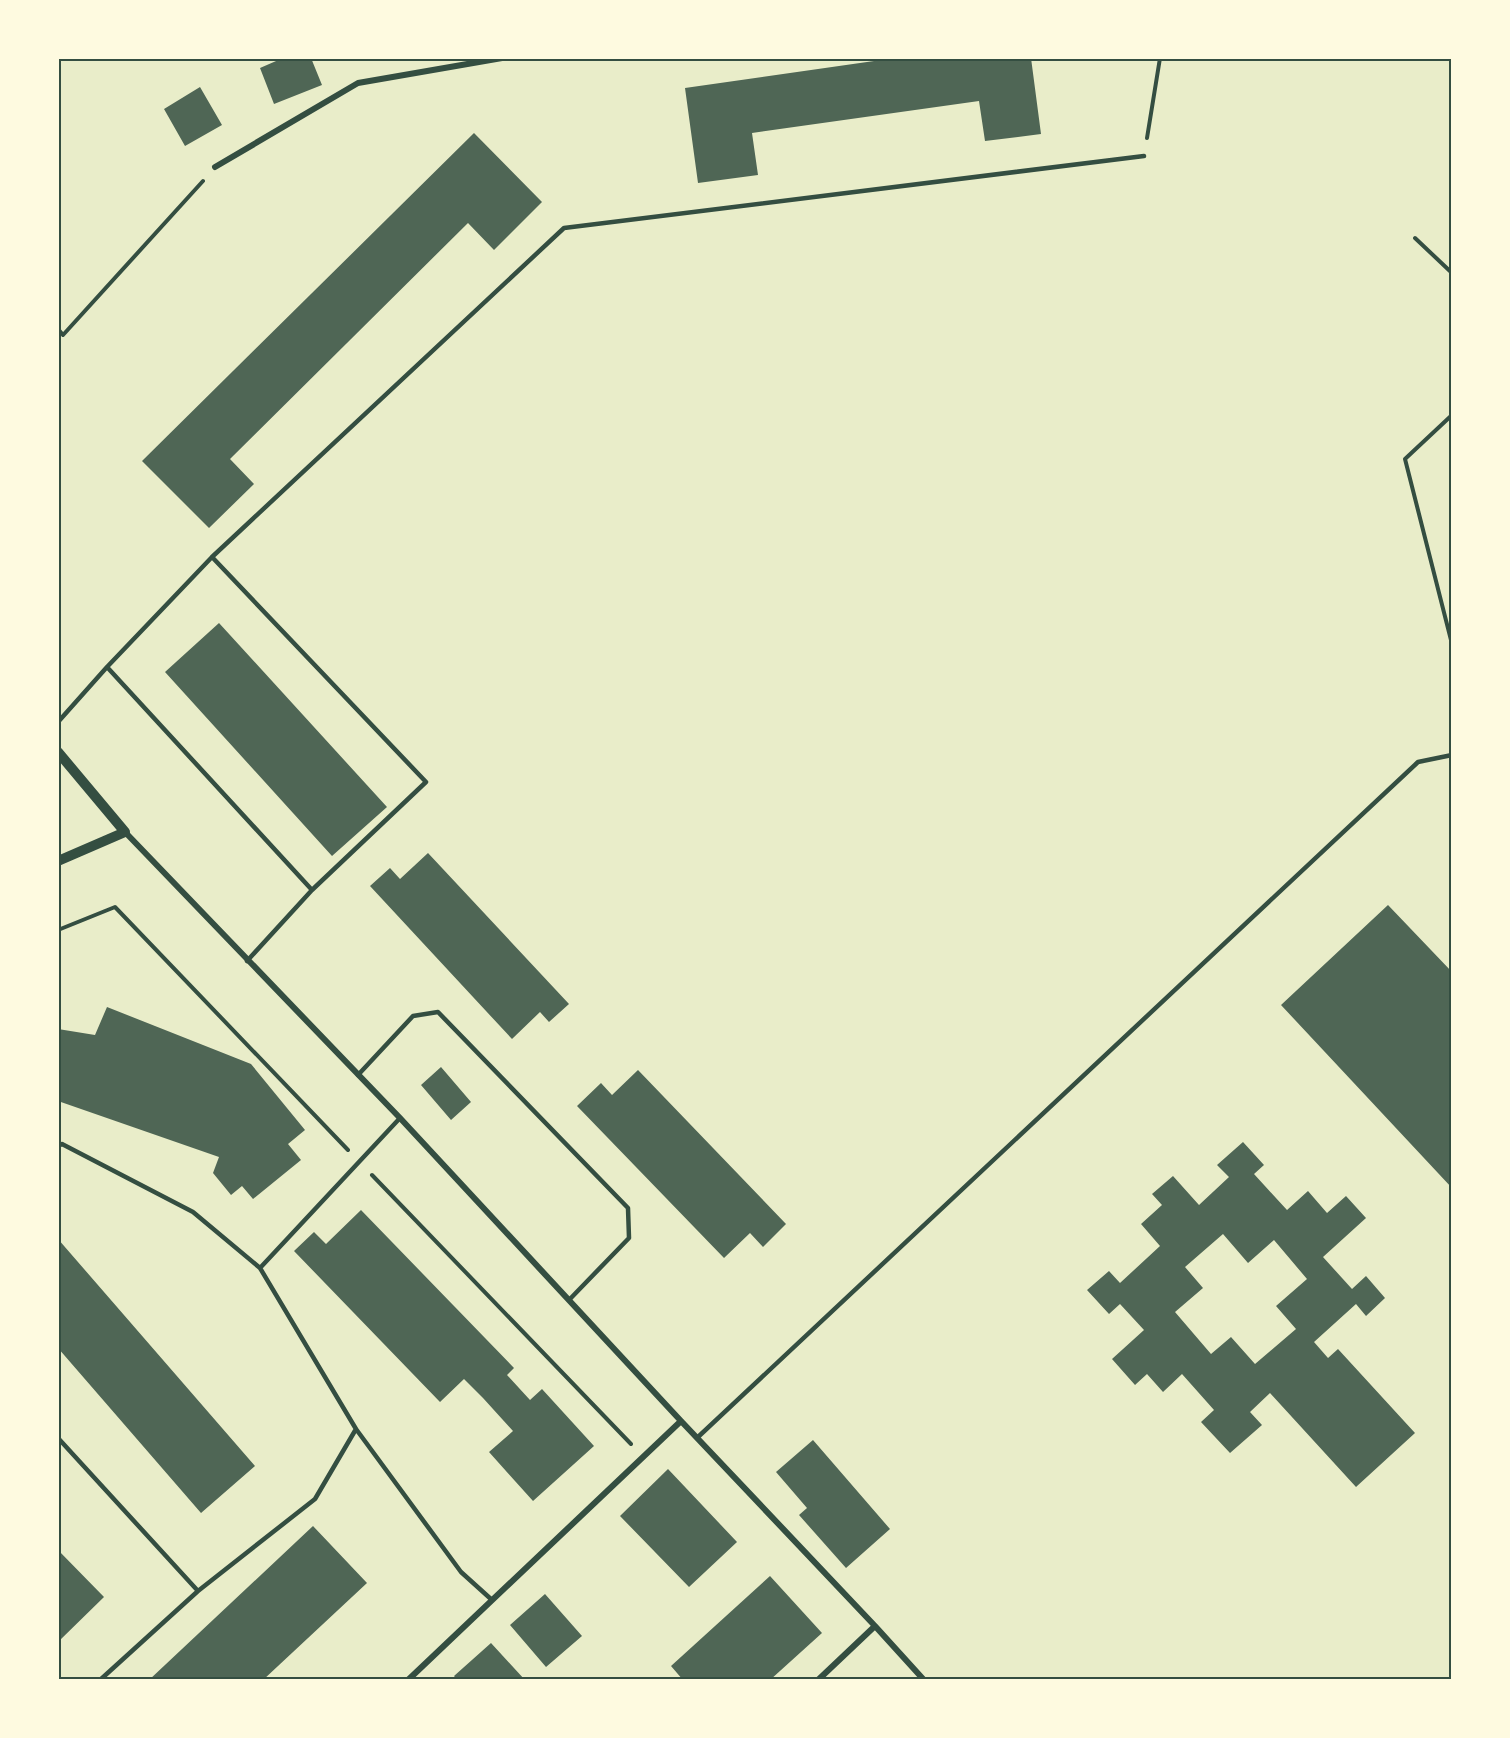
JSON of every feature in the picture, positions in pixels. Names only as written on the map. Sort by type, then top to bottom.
[{"type":"street","points":[[215,167],[358,83],[502,58]]},
{"type":"street","points":[[58,752],[125,832],[400,1118],[924,1680]]},
{"type":"street","points":[[58,861],[125,832]]},
{"type":"street","points":[[408,1680],[681,1422]]},
{"type":"street","points":[[818,1680],[875,1626]]},
{"type":"lane","points":[[58,722],[107,667],[213,557],[564,228],[1144,156]]},
{"type":"lane","points":[[213,557],[426,782],[312,890],[247,961]]},
{"type":"lane","points":[[107,667],[312,890]]},
{"type":"lane","points":[[698,1437],[1418,762],[1452,754]]},
{"type":"lane","points":[[358,1075],[413,1016],[438,1012],[628,1208],[629,1238],[569,1300]]},
{"type":"lane","points":[[260,1268],[400,1118]]},
{"type":"lane","points":[[58,1146],[62,1144],[193,1212],[260,1268],[356,1429],[461,1572],[492,1600]]},
{"type":"lane","points":[[100,1680],[198,1591],[315,1499],[356,1429]]},
{"type":"lane","points":[[58,1438],[198,1591]]},
{"type":"path","points":[[1144,156],[1160,58]]},
{"type":"path","points":[[58,329],[63,335],[215,167]]},
{"type":"path","points":[[1416,238],[1452,273]]},
{"type":"path","points":[[1452,415],[1405,459],[1452,644]]},
{"type":"building","points":[[283,58],[311,58],[322,85],[274,104],[260,68]]},
{"type":"building","points":[[895,58],[1031,58],[1041,134],[985,141],[979,101],[752,133],[758,175],[698,183],[685,88]]},
{"type":"building","points":[[200,87],[222,125],[185,146],[164,109]]},
{"type":"building","points":[[474,133],[542,202],[494,250],[468,223],[230,459],[254,484],[209,528],[142,461]]},
{"type":"building","points":[[219,623],[387,807],[332,856],[165,672]]},
{"type":"building","points":[[428,853],[569,1004],[549,1022],[540,1012],[512,1039],[370,886],[390,868],[400,879]]},
{"type":"building","points":[[1388,905],[1452,972],[1452,1188],[1281,1005]]},
{"type":"building","points":[[107,1007],[251,1064],[305,1130],[288,1144],[301,1160],[253,1199],[242,1186],[231,1195],[213,1173],[219,1157],[58,1101],[58,1029],[95,1035]]},
{"type":"building","points":[[441,1067],[471,1102],[451,1120],[421,1085]]},
{"type":"building","points":[[638,1070],[786,1224],[763,1247],[750,1233],[724,1258],[577,1106],[601,1083],[612,1095]]},
{"type":"building","points":[[1243,1142],[1264,1165],[1254,1174],[1287,1210],[1308,1191],[1327,1213],[1346,1196],[1366,1218],[1323,1257],[1352,1289],[1366,1276],[1385,1298],[1366,1316],[1356,1304],[1314,1342],[1328,1358],[1338,1349],[1415,1433],[1356,1487],[1270,1393],[1250,1412],[1262,1425],[1230,1453],[1201,1422],[1214,1410],[1182,1374],[1163,1392],[1147,1374],[1135,1385],[1112,1359],[1144,1330],[1120,1304],[1109,1314],[1087,1290],[1109,1271],[1120,1283],[1160,1246],[1141,1224],[1162,1205],[1152,1194],[1173,1176],[1199,1205],[1229,1177],[1217,1165]],"holes":[[[1223,1234],[1248,1263],[1274,1240],[1307,1279],[1276,1306],[1296,1329],[1255,1364],[1231,1337],[1211,1354],[1175,1312],[1203,1288],[1185,1267]]]},
{"type":"building","points":[[361,1210],[514,1368],[507,1375],[530,1400],[542,1389],[594,1446],[533,1501],[489,1452],[513,1431],[483,1398],[464,1379],[440,1402],[294,1251],[314,1232],[326,1244]]},
{"type":"building","points":[[58,1239],[255,1466],[201,1513],[58,1348]]},
{"type":"building","points":[[813,1440],[890,1529],[846,1568],[799,1515],[807,1508],[776,1472]]},
{"type":"building","points":[[668,1469],[737,1542],[689,1587],[620,1516]]},
{"type":"building","points":[[313,1526],[367,1583],[263,1680],[149,1680]]},
{"type":"building","points":[[58,1550],[104,1597],[58,1642]]},
{"type":"building","points":[[770,1576],[822,1633],[770,1680],[683,1680],[671,1666]]},
{"type":"building","points":[[545,1594],[582,1636],[546,1667],[510,1625]]},
{"type":"building","points":[[491,1643],[525,1680],[457,1680],[454,1676]]}]
